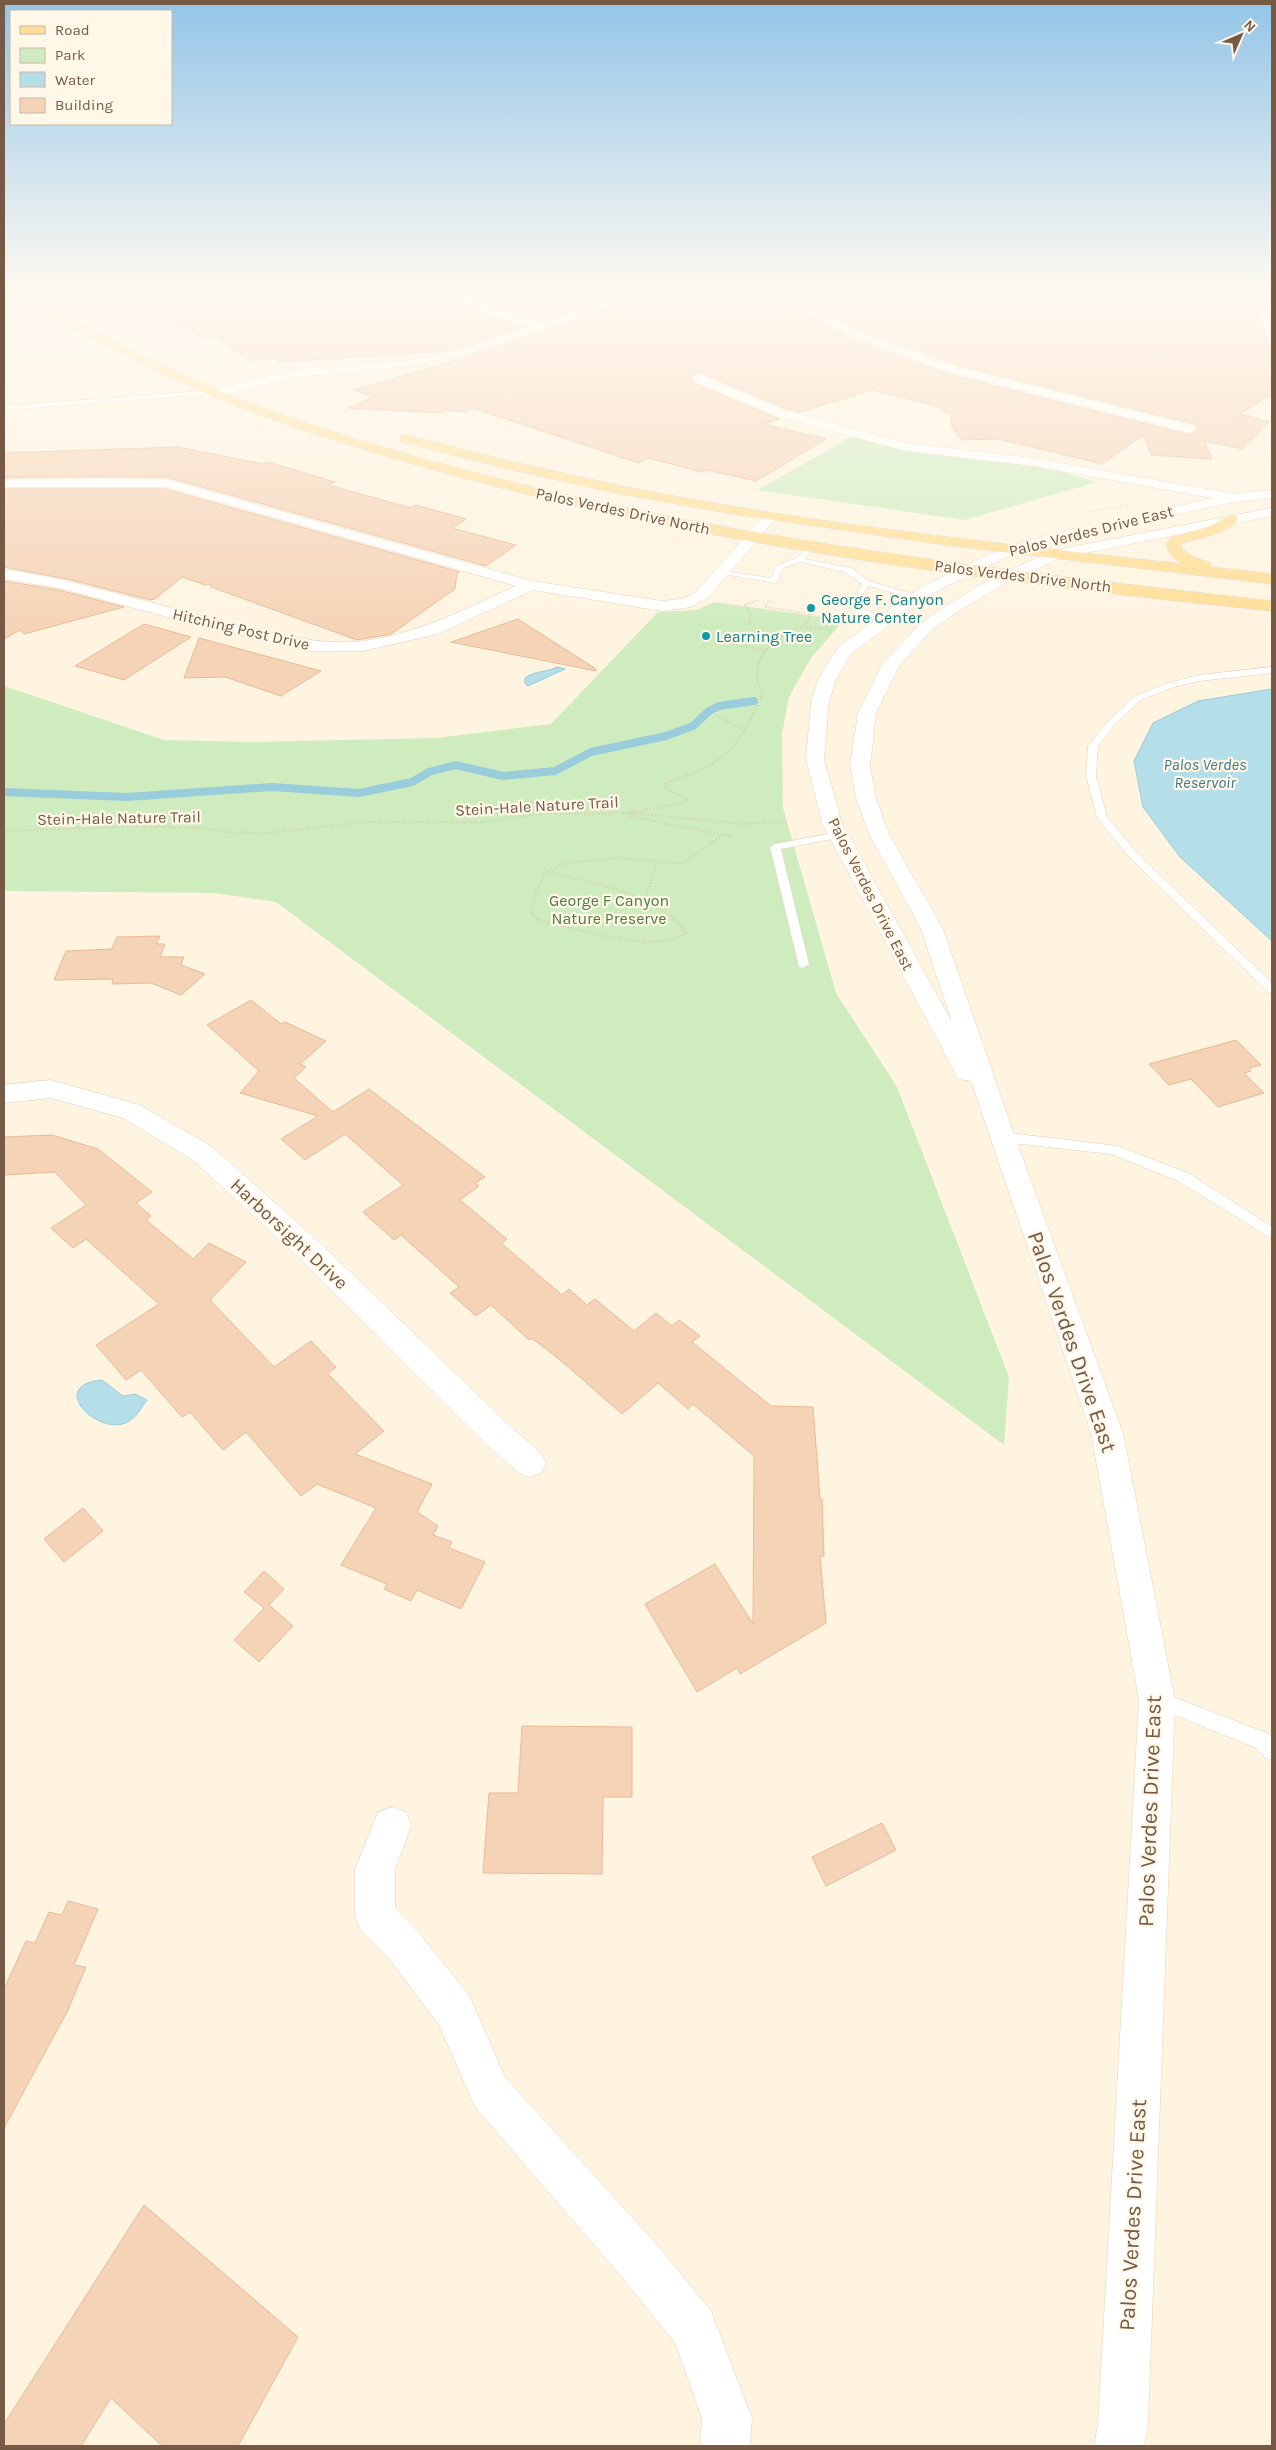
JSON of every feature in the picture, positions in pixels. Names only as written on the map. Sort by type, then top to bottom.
[{"type":"main road","name":"Palos Verdes Drive North","points":[[259,406],[284,419],[453,472],[639,516],[751,538],[811,547],[968,569],[1272,606]]},
{"type":"main road","name":"Palos Verdes Drive North","points":[[389,434],[551,474],[771,516],[1012,549],[1272,579]]},
{"type":"main road","points":[[1231,519],[1213,530],[1177,540],[1173,545],[1175,553],[1181,558],[1240,575]]},
{"type":"main road","points":[[751,538],[780,536],[989,559],[1024,558],[1056,554]]},
{"type":"main road","points":[[968,569],[1030,566],[1098,570],[1272,591]]},
{"type":"street","points":[[764,406],[780,413],[905,447],[1042,464],[1235,498]]},
{"type":"street","points":[[1099,406],[1190,429]]},
{"type":"street","points":[[4,483],[166,483],[531,585],[662,606],[685,604],[702,596],[771,516]]},
{"type":"street","name":"Palos Verdes Drive East","points":[[1130,520],[1235,498],[1272,494]]},
{"type":"street","name":"Palos Verdes Drive East","points":[[1119,2446],[1123,2424],[1157,1700],[1107,1434],[1002,1137],[932,929],[879,834],[866,798],[860,766],[867,714],[891,664],[907,645],[948,612],[1013,574],[1056,554],[1272,512]]},
{"type":"street","name":"Palos Verdes Drive East","points":[[1002,1137],[835,829],[815,759],[820,702],[827,679],[845,650],[883,620],[918,596],[968,569],[1012,549],[1092,529]]},
{"type":"street","name":"Hitching Post Drive","points":[[4,574],[60,584],[215,625],[310,646],[363,646],[432,630],[531,585]]},
{"type":"street","name":"Harborsight Drive","points":[[4,1094],[51,1089],[131,1111],[202,1152],[308,1249],[499,1436],[530,1463]]},
{"type":"street","points":[[392,1826],[375,1870],[375,1917],[401,1942],[454,2010],[490,2092],[642,2264],[694,2328],[727,2418],[725,2446]]},
{"type":"lane","points":[[4,408],[20,406]]},
{"type":"lane","points":[[722,573],[774,581],[780,567],[800,560],[811,547]]},
{"type":"lane","points":[[800,560],[848,570],[866,583],[918,596]]},
{"type":"lane","points":[[866,583],[852,607],[858,612],[883,620]]},
{"type":"lane","points":[[1272,670],[1199,678],[1168,686],[1138,698],[1113,721],[1093,746],[1091,776],[1102,818],[1133,855],[1272,989]]},
{"type":"lane","points":[[803,964],[775,847],[835,829]]},
{"type":"lane","points":[[1002,1137],[1113,1149],[1185,1178],[1272,1234]]},
{"type":"lane","points":[[1157,1700],[1262,1741],[1272,1751]]},
{"type":"path","points":[[364,406],[403,419]]},
{"type":"path","points":[[1190,429],[1232,427],[1263,406]]},
{"type":"path","points":[[1088,512],[1133,504]]},
{"type":"path","points":[[774,593],[765,607],[811,614],[807,623],[799,628]]},
{"type":"path","points":[[744,605],[751,614],[749,623],[775,642]]},
{"type":"path","points":[[799,628],[832,629]]},
{"type":"path","name":"Stein-Hale Nature Trail","points":[[4,831],[130,826],[203,828],[228,832],[267,834],[368,822],[484,822],[536,814],[628,812],[684,804],[689,800],[664,787],[667,782],[713,765],[724,757],[752,718],[763,694],[756,678],[758,663],[769,644],[799,628]]},
{"type":"path","points":[[717,634],[729,643],[766,650]]},
{"type":"path","points":[[717,715],[743,730]]},
{"type":"path","points":[[628,812],[742,824],[775,822],[835,829]]},
{"type":"path","points":[[628,812],[629,816],[734,837]]},
{"type":"path","points":[[546,872],[599,884],[645,901],[663,911],[684,928],[686,933],[683,937],[672,941],[633,941],[537,918],[531,913],[535,895],[546,872],[566,863],[619,858],[683,863],[723,835]]},
{"type":"path","points":[[645,901],[657,861]]},
{"type":"green space","points":[[855,435],[910,450],[1000,455],[1097,482],[964,520],[757,490]]},
{"type":"green space","name":"George F Canyon Nature Preserve","points":[[714,602],[844,620],[811,658],[789,697],[782,734],[783,808],[836,993],[897,1087],[1009,1377],[1004,1445],[276,902],[215,893],[4,891],[4,686],[164,740],[255,742],[436,738],[551,724],[658,612],[697,610]]},
{"type":"water","points":[[557,667],[565,669],[528,686],[525,684],[525,678],[529,675]]},
{"type":"water","name":"Palos Verdes Reservoir","points":[[1272,689],[1272,941],[1180,857],[1143,807],[1134,761],[1153,723],[1198,701]]},
{"type":"water","points":[[102,1380],[123,1396],[135,1394],[147,1400],[132,1419],[120,1424],[107,1424],[95,1419],[84,1410],[78,1401],[78,1392],[85,1384]]},
{"type":"building","points":[[352,406],[749,406],[779,419],[764,424],[826,439],[756,481],[706,470],[702,472],[648,458],[638,463],[470,407],[467,412],[443,410],[441,413],[348,408]]},
{"type":"building","points":[[781,406],[819,406],[800,412]]},
{"type":"building","points":[[937,406],[1076,406],[1190,435],[1198,430],[1195,424],[1124,406],[1252,406],[1240,414],[1269,422],[1242,449],[1204,441],[1212,459],[1151,455],[1144,435],[1103,463],[1099,463],[998,439],[961,440],[951,424],[952,414],[941,411],[940,407]]},
{"type":"building","points":[[178,447],[263,464],[268,462],[335,482],[328,485],[411,508],[416,505],[466,519],[452,528],[516,545],[486,566],[166,477],[4,477],[4,453]]},
{"type":"building","points":[[4,489],[165,489],[460,572],[457,572],[455,589],[391,634],[357,640],[211,587],[210,584],[205,585],[182,577],[155,599],[150,600],[67,579],[4,567]]},
{"type":"building","points":[[4,581],[59,590],[124,607],[24,634],[20,630],[4,639]]},
{"type":"building","points":[[518,619],[596,669],[596,671],[451,642]]},
{"type":"building","points":[[144,624],[191,637],[124,680],[75,666]]},
{"type":"building","points":[[199,638],[321,671],[281,696],[225,677],[184,678]]},
{"type":"building","points":[[160,936],[156,944],[165,944],[160,957],[184,957],[181,965],[205,974],[181,995],[151,983],[112,984],[113,979],[54,980],[66,951],[112,949],[117,937]]},
{"type":"building","points":[[251,1000],[281,1024],[285,1022],[326,1041],[300,1064],[306,1067],[294,1078],[333,1112],[369,1089],[485,1177],[475,1183],[479,1186],[460,1200],[507,1239],[501,1243],[562,1295],[569,1289],[587,1305],[595,1299],[634,1331],[656,1313],[672,1326],[679,1320],[700,1336],[692,1342],[771,1406],[813,1407],[820,1499],[822,1499],[824,1556],[820,1556],[826,1623],[740,1674],[737,1668],[697,1692],[645,1604],[715,1564],[753,1624],[754,1456],[693,1404],[688,1409],[658,1383],[622,1414],[565,1364],[531,1338],[529,1340],[491,1305],[476,1316],[450,1293],[459,1287],[401,1235],[394,1240],[363,1212],[403,1185],[345,1134],[305,1160],[281,1139],[318,1116],[240,1093],[259,1071],[207,1025]]},
{"type":"building","points":[[1236,1040],[1261,1065],[1249,1068],[1251,1071],[1244,1073],[1264,1093],[1218,1107],[1191,1079],[1169,1085],[1149,1064]]},
{"type":"building","points":[[52,1135],[98,1149],[152,1192],[136,1203],[151,1216],[146,1220],[193,1259],[209,1243],[246,1262],[210,1300],[274,1367],[311,1341],[336,1367],[328,1374],[384,1431],[355,1454],[432,1484],[417,1512],[438,1526],[433,1535],[452,1542],[449,1548],[485,1562],[461,1609],[417,1590],[411,1601],[384,1589],[387,1584],[341,1565],[376,1508],[317,1484],[301,1496],[246,1432],[223,1450],[190,1412],[182,1417],[141,1370],[126,1380],[96,1345],[159,1304],[86,1239],[73,1248],[51,1228],[86,1205],[55,1172],[4,1175],[4,1137]]},
{"type":"building","points":[[83,1508],[103,1531],[64,1562],[44,1539]]},
{"type":"building","points":[[264,1571],[284,1589],[269,1605],[293,1626],[259,1662],[234,1640],[264,1608],[244,1592]]},
{"type":"building","points":[[522,1726],[632,1727],[632,1797],[603,1797],[602,1874],[483,1873],[489,1793],[518,1793]]},
{"type":"building","points":[[882,1823],[896,1850],[826,1886],[812,1857]]},
{"type":"building","points":[[68,1901],[98,1909],[74,1965],[86,1967],[68,2010],[4,2128],[4,1989],[26,1941],[35,1943],[49,1912],[62,1915]]},
{"type":"building","points":[[144,2205],[298,2337],[238,2446],[162,2446],[111,2398],[81,2446],[4,2446],[4,2424]]},
{"type":"waterway","points":[[4,792],[127,797],[272,787],[359,793],[412,782],[429,772],[456,765],[503,776],[555,771],[591,752],[666,736],[693,726],[709,711],[719,706],[754,701]]},
{"type":"place","name":"George F. Canyon Nature Center","points":[[811,608]]},
{"type":"place","name":"Learning Tree","points":[[706,636]]}]
